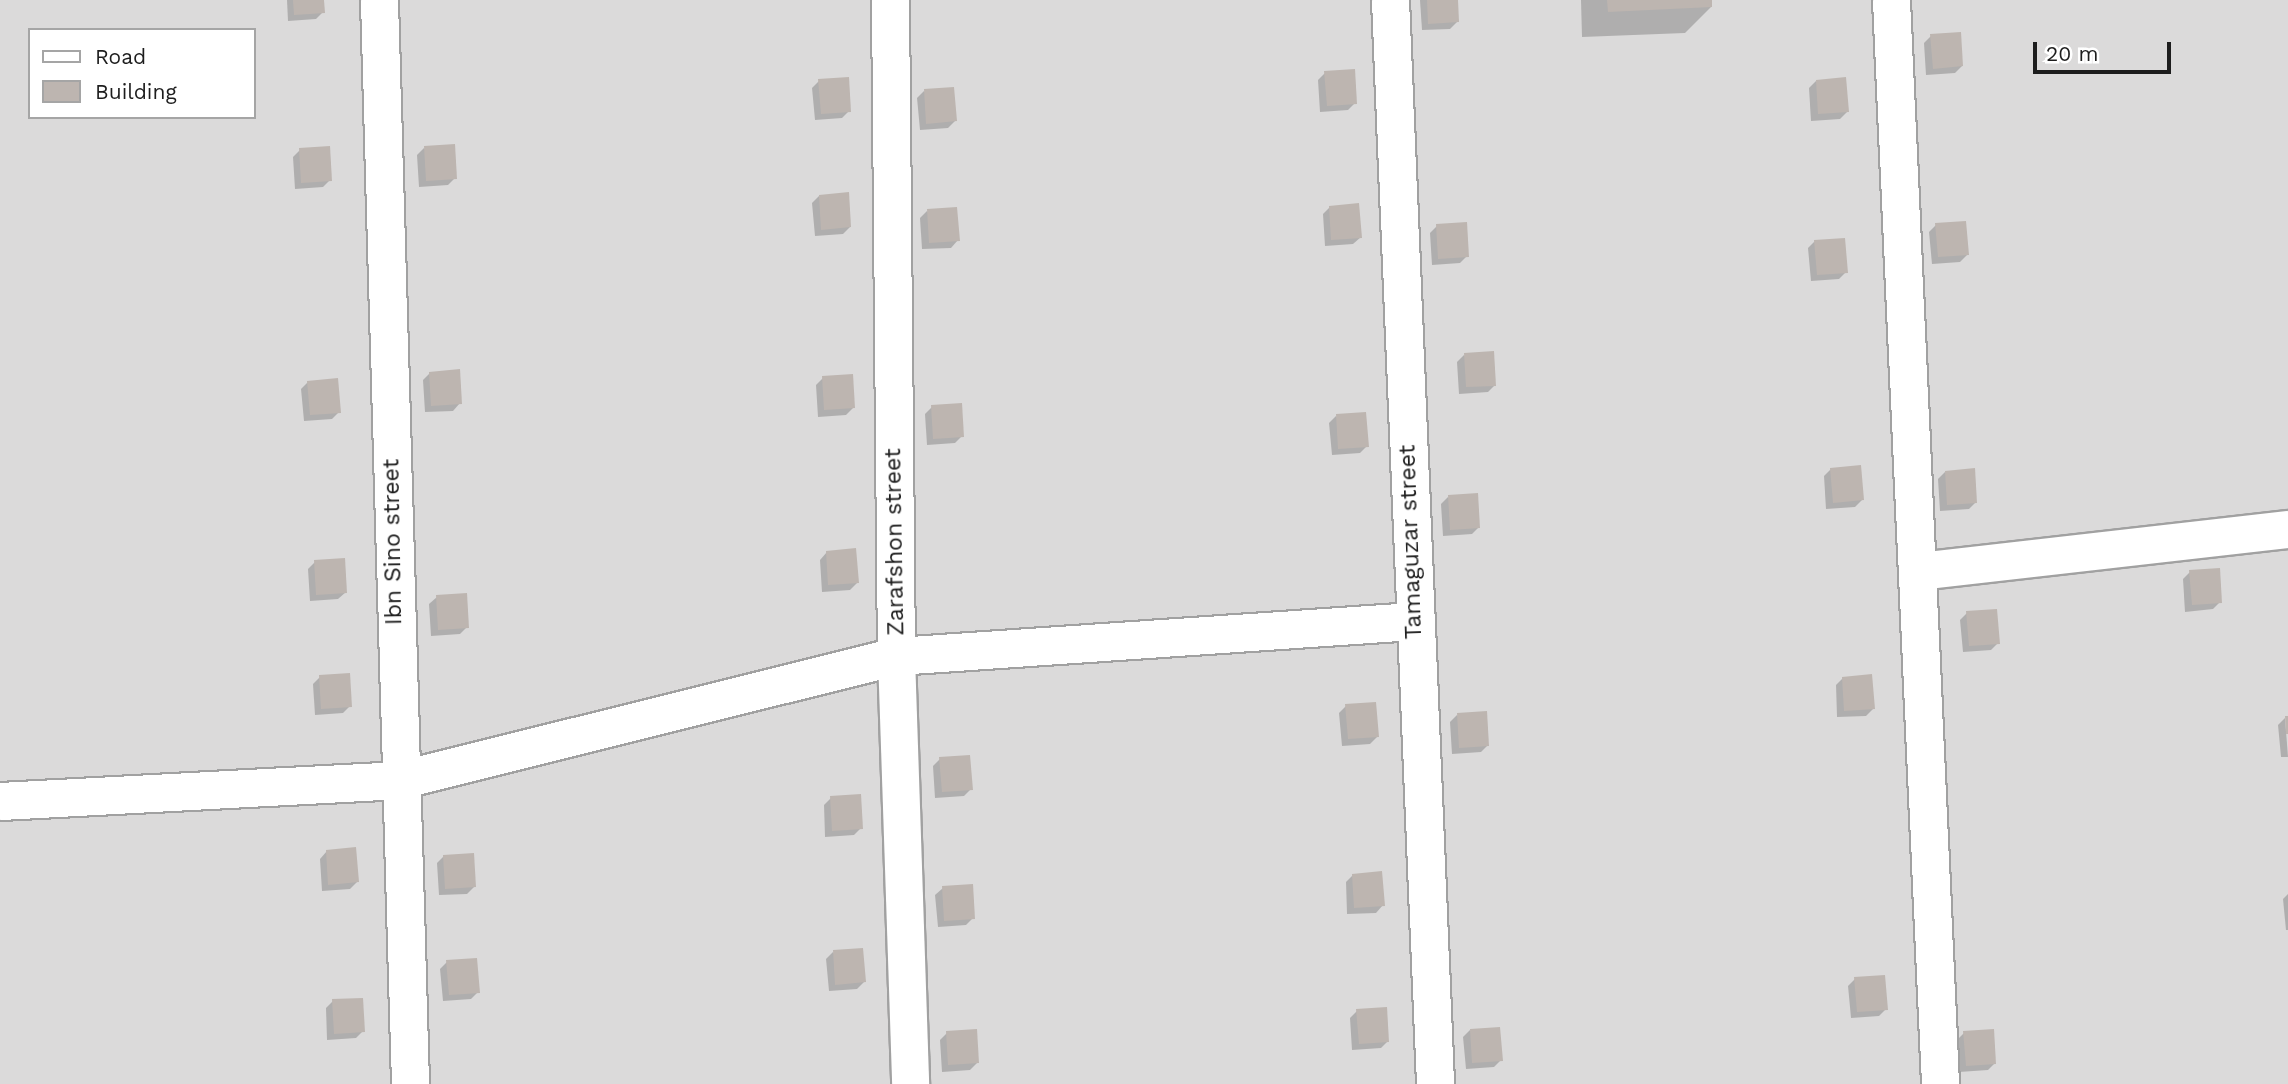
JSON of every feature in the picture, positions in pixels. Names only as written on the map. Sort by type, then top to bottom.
[{"type":"street","name":"Ibn Sino street","points":[[379,0],[399,780],[410,1084]]},
{"type":"street","name":"Zarafshon street","points":[[890,0],[896,656],[910,1084]]},
{"type":"street","name":"Tamaguzar street","points":[[1390,0],[1435,1084]]},
{"type":"street","points":[[1891,0],[1940,1084]]},
{"type":"street","points":[[1918,571],[2288,529]]},
{"type":"street","points":[[0,801],[399,780],[896,656],[1414,621]]},
{"type":"shaded area","points":[[0,0],[2288,0],[2288,1084],[0,1084]]},
{"type":"building","points":[[293,0],[324,0],[325,13],[294,15]]},
{"type":"building","points":[[1427,0],[1458,0],[1459,22],[1428,24]]},
{"type":"building","points":[[1607,0],[1712,0],[1712,7],[1608,12]]},
{"type":"building","points":[[1961,32],[1963,66],[1933,69],[1930,34]]},
{"type":"building","points":[[1355,69],[1357,104],[1327,106],[1324,71]]},
{"type":"building","points":[[849,77],[851,112],[821,114],[818,79]]},
{"type":"building","points":[[1846,77],[1849,112],[1818,114],[1816,80]]},
{"type":"building","points":[[954,87],[957,121],[926,124],[924,89]]},
{"type":"building","points":[[455,144],[457,179],[426,181],[424,146]]},
{"type":"building","points":[[330,146],[332,181],[301,183],[299,148]]},
{"type":"building","points":[[849,192],[851,227],[821,230],[819,195]]},
{"type":"building","points":[[1359,203],[1362,238],[1331,240],[1329,206]]},
{"type":"building","points":[[957,207],[960,241],[929,243],[927,209]]},
{"type":"building","points":[[1966,221],[1969,255],[1938,257],[1935,223]]},
{"type":"building","points":[[1467,222],[1469,257],[1438,259],[1436,224]]},
{"type":"building","points":[[1845,238],[1848,273],[1817,275],[1814,240]]},
{"type":"building","points":[[1494,351],[1496,386],[1466,387],[1464,353]]},
{"type":"building","points":[[460,369],[462,404],[431,406],[429,372]]},
{"type":"building","points":[[853,374],[855,408],[824,410],[822,376]]},
{"type":"building","points":[[338,378],[341,413],[310,415],[307,381]]},
{"type":"building","points":[[962,403],[964,437],[933,439],[931,405]]},
{"type":"building","points":[[1366,412],[1369,447],[1338,449],[1336,414]]},
{"type":"building","points":[[1861,465],[1864,500],[1833,503],[1830,468]]},
{"type":"building","points":[[1975,468],[1977,503],[1947,505],[1945,471]]},
{"type":"building","points":[[1478,493],[1480,528],[1450,530],[1448,495]]},
{"type":"building","points":[[856,548],[859,583],[828,585],[826,551]]},
{"type":"building","points":[[345,558],[347,593],[316,595],[314,560]]},
{"type":"building","points":[[2220,568],[2222,603],[2192,605],[2189,570]]},
{"type":"building","points":[[467,593],[469,628],[438,630],[436,595]]},
{"type":"building","points":[[1997,609],[2000,644],[1969,646],[1966,611]]},
{"type":"building","points":[[350,673],[352,707],[321,709],[319,675]]},
{"type":"building","points":[[1872,674],[1875,709],[1844,711],[1842,677]]},
{"type":"building","points":[[1376,702],[1379,737],[1348,739],[1345,704]]},
{"type":"building","points":[[1487,711],[1489,746],[1459,748],[1457,713]]},
{"type":"building","points":[[2285,716],[2288,716],[2288,734],[2286,734]]},
{"type":"building","points":[[970,755],[973,790],[942,792],[939,757]]},
{"type":"building","points":[[861,794],[863,829],[832,831],[830,796]]},
{"type":"building","points":[[356,847],[359,882],[328,885],[326,850]]},
{"type":"building","points":[[474,853],[476,887],[445,889],[443,855]]},
{"type":"building","points":[[1382,871],[1385,906],[1354,908],[1352,874]]},
{"type":"building","points":[[973,884],[975,919],[944,921],[942,886]]},
{"type":"building","points":[[863,948],[866,982],[835,985],[833,950]]},
{"type":"building","points":[[477,958],[480,993],[449,995],[446,960]]},
{"type":"building","points":[[1885,975],[1888,1010],[1857,1012],[1854,977]]},
{"type":"building","points":[[363,998],[365,1032],[334,1034],[332,999]]},
{"type":"building","points":[[1387,1007],[1389,1042],[1359,1044],[1356,1009]]},
{"type":"building","points":[[1500,1027],[1503,1061],[1472,1063],[1470,1029]]},
{"type":"building","points":[[977,1029],[979,1063],[948,1065],[946,1031]]},
{"type":"building","points":[[1994,1029],[1996,1064],[1966,1066],[1963,1031]]}]
